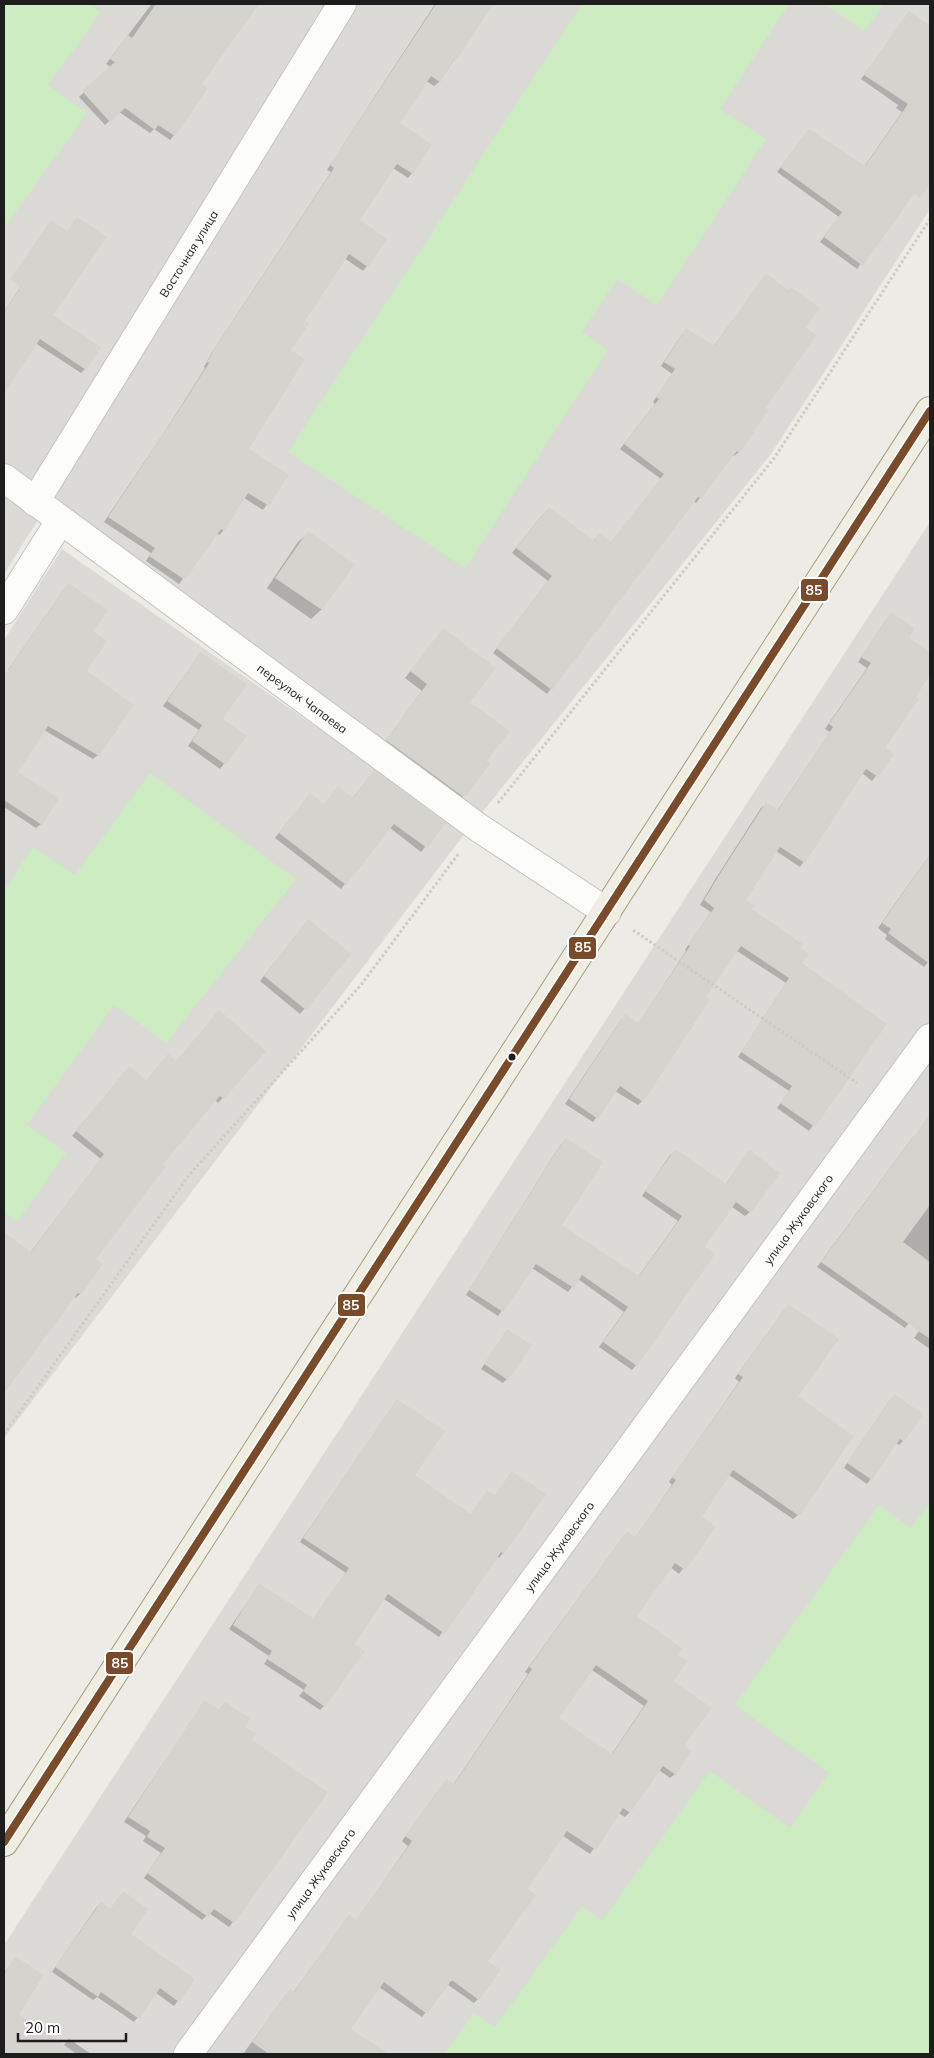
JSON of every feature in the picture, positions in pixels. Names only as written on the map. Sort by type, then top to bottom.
[{"type":"main road","points":[[4,1842],[930,411]]},
{"type":"street","name":"Восточная улица","points":[[35,502],[342,4]]},
{"type":"street","name":"переулок Чапаева","points":[[4,478],[478,828],[607,912]]},
{"type":"street","points":[[4,610],[60,521]]},
{"type":"street","name":"улица Жуковского","points":[[188,2054],[930,1038]]},
{"type":"path","points":[[607,912],[885,1102]]},
{"type":"shaded area","points":[[4,4],[930,4],[930,209],[771,454],[480,815],[43,512],[4,574]]},
{"type":"shaded area","points":[[930,522],[930,2054],[4,2054],[4,1945]]},
{"type":"shaded area","points":[[62,549],[466,832],[4,1438],[4,640]]},
{"type":"green space","points":[[4,4],[90,4],[101,12],[48,85],[87,113],[7,224],[4,221]]},
{"type":"green space","points":[[582,4],[789,4],[720,109],[766,139],[657,305],[617,279],[582,332],[608,350],[465,568],[288,452]]},
{"type":"green space","points":[[823,4],[883,4],[865,31]]},
{"type":"green space","points":[[150,773],[296,879],[166,1043],[114,1005],[27,1125],[66,1153],[17,1222],[4,1213],[4,890],[33,847],[75,875]]},
{"type":"green space","points":[[930,1502],[930,2054],[444,2054],[474,2013],[495,2027],[582,1906],[602,1921],[710,1771],[790,1828],[829,1773],[735,1705],[879,1505],[911,1528]]},
{"type":"building","points":[[156,4],[259,4],[202,84],[208,88],[175,136],[158,125],[155,130],[125,108],[110,122],[82,91],[115,62],[110,59],[128,35],[132,38]]},
{"type":"building","points":[[436,4],[493,4],[457,60],[455,58],[440,82],[431,76],[400,123],[432,145],[413,174],[397,164],[360,220],[387,239],[368,267],[349,254],[305,321],[309,323],[291,350],[305,359],[249,449],[289,475],[269,506],[248,493],[224,531],[221,529],[185,580],[149,556],[155,548],[108,517],[209,363],[207,362],[215,348],[334,168],[330,165]]},
{"type":"building","points":[[909,11],[930,25],[930,183],[920,198],[914,194],[863,266],[824,237],[842,212],[780,167],[809,129],[865,166],[908,104],[864,75]]},
{"type":"building","points":[[77,217],[107,237],[53,315],[101,347],[86,370],[40,339],[4,393],[4,312],[21,287],[10,279],[51,220],[67,231]]},
{"type":"building","points":[[766,273],[788,290],[791,287],[820,308],[806,328],[816,335],[766,408],[768,410],[740,453],[737,451],[701,499],[698,497],[552,690],[496,648],[552,576],[516,548],[549,507],[594,541],[599,533],[611,542],[664,474],[624,444],[659,399],[656,397],[675,369],[664,362],[686,328],[714,346]]},
{"type":"building","points":[[308,531],[355,564],[322,610],[275,578]]},
{"type":"building","points":[[68,583],[108,610],[93,631],[107,641],[87,671],[134,705],[99,756],[48,726],[18,772],[59,798],[42,825],[4,800],[4,676]]},
{"type":"building","points":[[891,612],[915,628],[909,638],[930,652],[930,675],[916,696],[919,699],[885,748],[894,754],[878,777],[866,769],[805,863],[780,847],[746,900],[755,906],[752,909],[804,945],[801,948],[809,954],[802,963],[887,1024],[815,1127],[780,1103],[792,1086],[741,1052],[789,978],[741,946],[706,997],[710,1000],[643,1102],[620,1086],[598,1119],[569,1099],[625,1014],[638,1023],[690,946],[688,945],[714,908],[704,900],[766,802],[778,810],[833,727],[829,724],[871,663],[861,657]]},
{"type":"building","points":[[443,628],[496,668],[470,702],[510,731],[487,761],[490,763],[465,798],[386,740],[427,684],[410,671]]},
{"type":"building","points":[[200,652],[247,684],[223,719],[247,736],[226,765],[192,741],[202,725],[167,701]]},
{"type":"building","points":[[374,770],[446,823],[427,848],[394,824],[346,885],[279,833],[310,793],[324,804],[338,786],[353,798]]},
{"type":"building","points":[[930,854],[930,964],[888,933],[891,929],[882,923]]},
{"type":"building","points":[[308,919],[351,954],[306,1010],[264,976]]},
{"type":"building","points":[[219,1010],[266,1051],[224,1099],[220,1096],[163,1164],[166,1166],[96,1259],[103,1264],[81,1295],[78,1293],[4,1393],[4,1232],[31,1252],[104,1154],[76,1131],[129,1066],[146,1080],[168,1054],[176,1061]]},
{"type":"building","points":[[930,1114],[930,1205],[903,1242],[930,1262],[930,1339],[821,1262]]},
{"type":"building","points":[[565,1138],[603,1162],[562,1225],[639,1276],[682,1216],[645,1191],[675,1149],[726,1184],[749,1150],[780,1173],[751,1213],[736,1202],[705,1247],[715,1254],[637,1366],[603,1342],[628,1307],[582,1275],[574,1288],[536,1264],[503,1312],[469,1290]]},
{"type":"building","points":[[788,1304],[839,1339],[798,1396],[854,1436],[799,1516],[733,1470],[702,1517],[716,1527],[685,1570],[675,1563],[637,1616],[682,1648],[678,1655],[688,1661],[673,1681],[712,1708],[684,1746],[692,1751],[676,1775],[663,1766],[630,1813],[623,1808],[596,1850],[567,1831],[528,1889],[536,1895],[488,1961],[501,1970],[479,2000],[451,1981],[427,2014],[384,1982],[351,2029],[388,2054],[269,2054],[252,2042],[290,1989],[294,1992],[349,1914],[356,1920],[412,1841],[405,1836],[446,1779],[454,1784],[532,1669],[529,1667],[627,1531],[635,1537],[676,1480],[672,1477],[743,1377],[738,1374]],"holes":[[[596,1665],[648,1701],[612,1754],[559,1718]]]},
{"type":"building","points":[[507,1329],[532,1345],[508,1380],[484,1364]]},
{"type":"building","points":[[894,1394],[923,1414],[904,1442],[900,1439],[872,1480],[847,1463]]},
{"type":"building","points":[[397,1399],[445,1431],[415,1475],[471,1514],[488,1490],[495,1495],[512,1471],[546,1494],[504,1554],[501,1552],[445,1634],[388,1594],[355,1644],[365,1651],[325,1707],[303,1691],[307,1685],[267,1659],[272,1651],[233,1625],[259,1583],[313,1618],[349,1568],[303,1538]]},
{"type":"building","points":[[204,1700],[219,1710],[225,1702],[250,1718],[245,1727],[256,1734],[252,1740],[328,1792],[234,1923],[214,1909],[208,1917],[147,1873],[165,1848],[147,1837],[150,1831],[128,1817]]},
{"type":"building","points":[[123,1891],[148,1909],[131,1934],[195,1979],[179,2002],[160,1988],[139,2019],[101,1992],[98,1997],[55,1967],[101,1902],[110,1909]]},
{"type":"building","points":[[15,1956],[44,1975],[19,2014],[77,2054],[4,2054],[4,1974]]},
{"type":"transit line","name":"85","points":[[4,1842],[930,411]]}]
